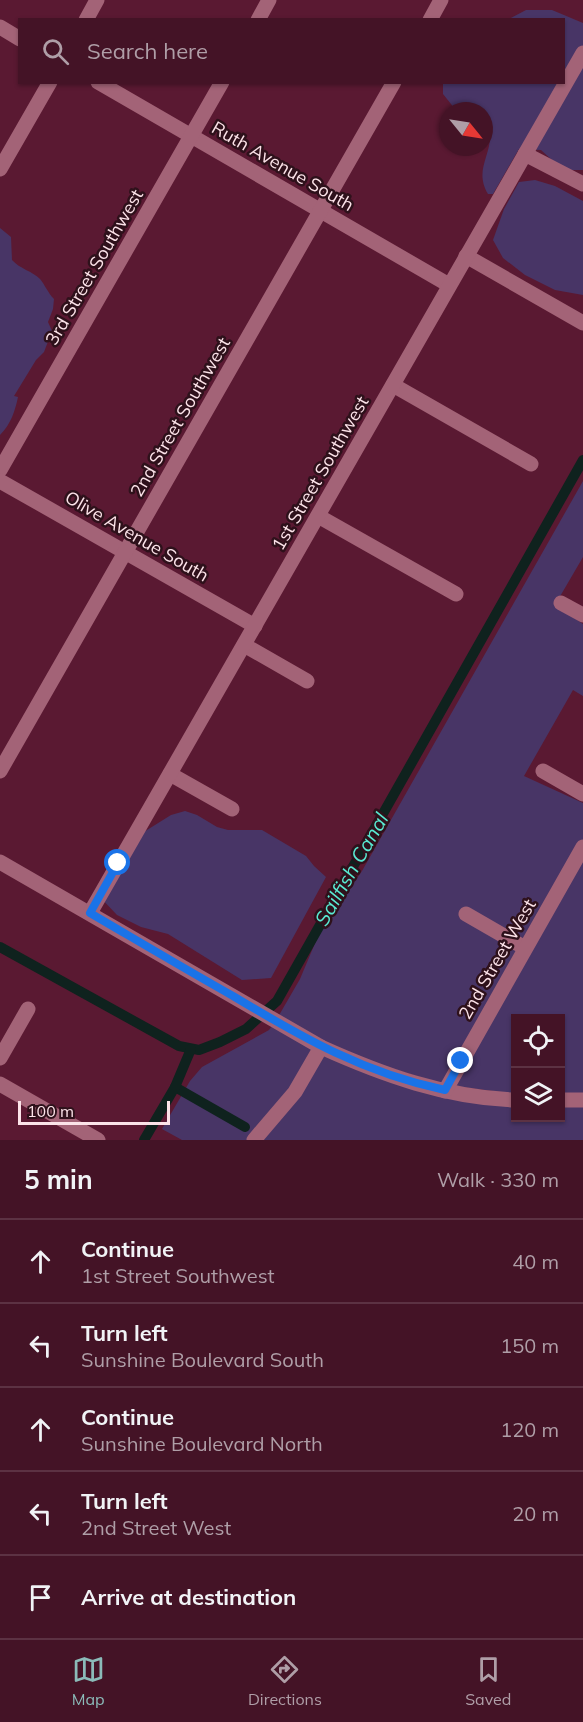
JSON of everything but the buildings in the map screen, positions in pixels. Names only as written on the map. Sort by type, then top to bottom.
[{"type":"street","points":[[87,18],[97,0]]},
{"type":"street","points":[[259,18],[270,0]]},
{"type":"street","points":[[431,18],[441,0]]},
{"type":"street","points":[[0,27],[18,38]]},
{"type":"street","name":"1st Street Southwest","points":[[90,913],[583,53]]},
{"type":"street","points":[[0,169],[49,84]]},
{"type":"street","name":"Ruth Avenue South","points":[[101,84],[449,285]]},
{"type":"street","name":"3rd Street Southwest","points":[[0,470],[221,84]]},
{"type":"street","name":"2nd Street Southwest","points":[[0,771],[393,84]]},
{"type":"street","points":[[525,154],[583,184]]},
{"type":"street","points":[[466,256],[583,323]]},
{"type":"street","points":[[393,385],[531,465]]},
{"type":"street","name":"Olive Avenue South","points":[[0,481],[255,626]]},
{"type":"street","points":[[318,516],[456,594]]},
{"type":"street","points":[[561,603],[583,615]]},
{"type":"street","points":[[244,645],[307,681]]},
{"type":"street","points":[[543,771],[583,794]]},
{"type":"street","points":[[170,774],[232,809]]},
{"type":"street","name":"2nd Street West","points":[[445,1090],[583,847]]},
{"type":"street","points":[[0,862],[321,1047],[391,1076],[445,1090],[511,1099]]},
{"type":"street","points":[[466,914],[525,948]]},
{"type":"street","points":[[0,1058],[28,1009]]},
{"type":"street","points":[[255,1140],[295,1092],[321,1047]]},
{"type":"street","points":[[0,1084],[98,1140]]},
{"type":"street","points":[[565,1100],[583,1100]]},
{"type":"shaded area","points":[[526,10],[552,10],[583,23],[583,170],[568,170],[541,150],[519,149],[493,194],[488,194],[484,185],[483,171],[487,156],[493,156],[493,102],[449,102],[443,94],[443,84],[565,84],[565,18],[511,18]]},
{"type":"shaded area","points":[[535,180],[555,186],[583,201],[583,295],[555,290],[525,275],[503,258],[493,240],[504,209],[519,182]]},
{"type":"shaded area","points":[[0,228],[11,237],[12,260],[40,279],[54,299],[48,322],[52,331],[44,352],[36,360],[14,396],[18,397],[14,412],[0,435]]},
{"type":"shaded area","points":[[583,481],[583,557],[555,605],[583,624],[583,696],[573,690],[524,776],[583,803],[583,1094],[565,1095],[565,1014],[511,1014],[511,1093],[446,1085],[358,1058],[278,1017],[300,979],[321,929],[362,871]]},
{"type":"shaded area","points":[[185,811],[228,830],[262,830],[306,856],[326,877],[271,978],[242,980],[168,934],[141,927],[117,915],[99,896],[131,840],[171,815]]},
{"type":"shaded area","points":[[272,1026],[319,1052],[511,1104],[511,1122],[565,1122],[565,1106],[583,1105],[583,1140],[182,1140],[162,1129],[190,1081],[202,1067],[269,1030]]},
{"type":"waterway","name":"Sailfish Canal","points":[[0,947],[179,1046],[199,1050],[246,1029],[277,1001],[583,460]]},
{"type":"waterway","points":[[144,1140],[175,1087],[191,1049]]},
{"type":"waterway","points":[[175,1087],[245,1127]]},
{"type":"route","points":[[118,863],[90,913],[280,1025],[356,1063],[416,1084],[445,1090],[461,1061]]}]
